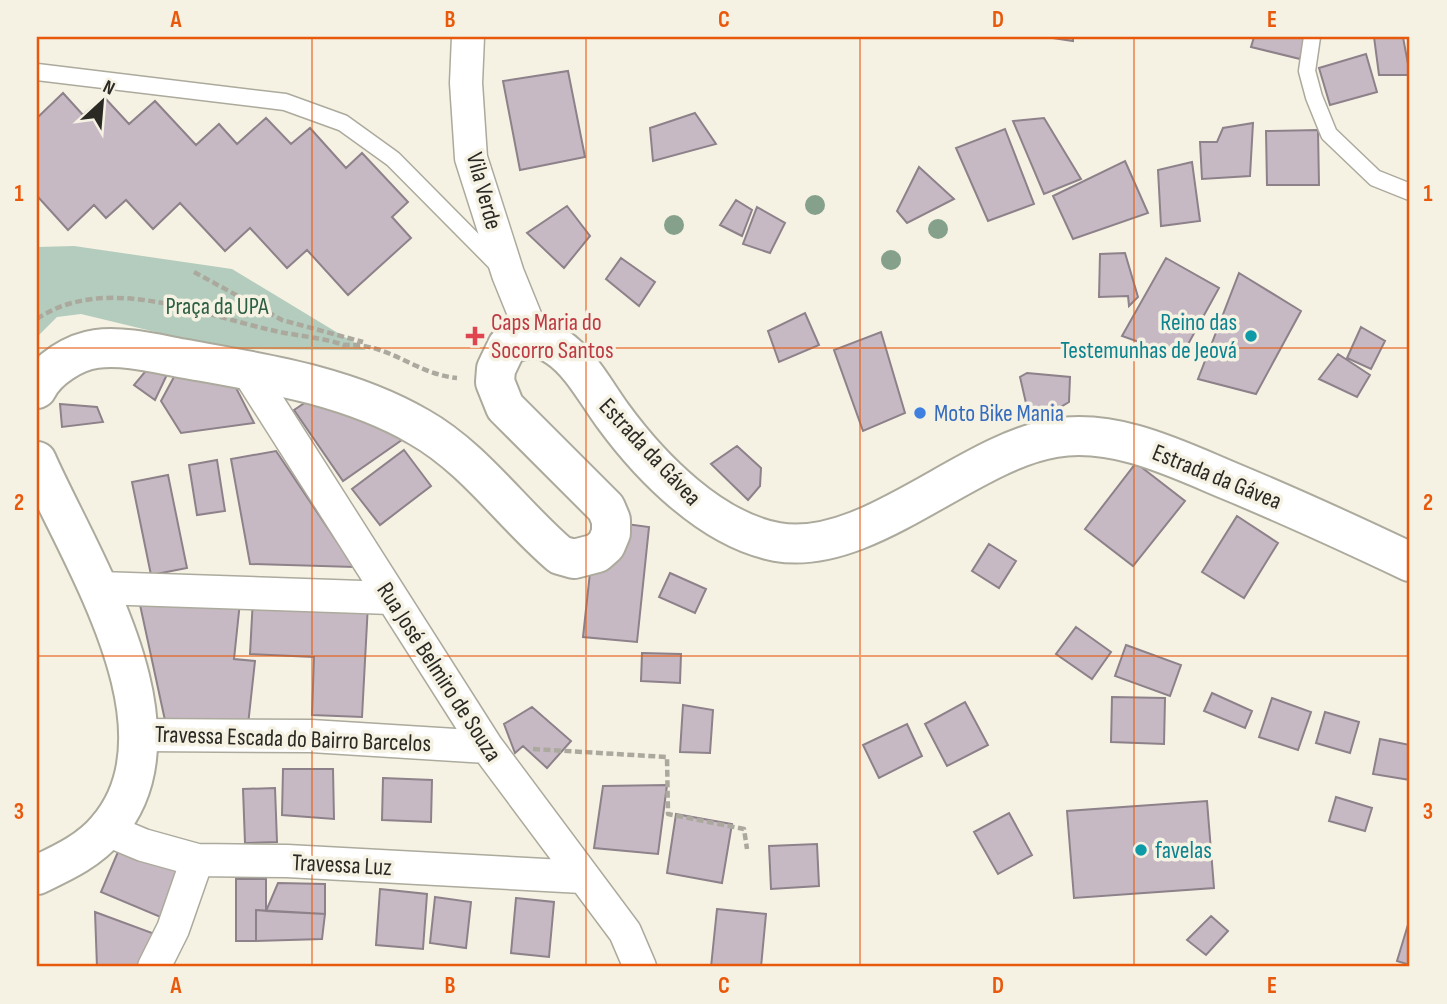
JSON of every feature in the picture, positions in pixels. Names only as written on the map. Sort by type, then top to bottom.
[{"type":"street","name":"Vila Verde","points":[[468,37],[466,83],[471,158],[508,274],[534,338]]},
{"type":"street","points":[[37,389],[41,381],[72,356],[96,348],[172,356],[247,370],[346,395],[420,427],[452,449],[560,555],[574,559],[597,552],[606,545],[611,533],[606,508],[506,408],[495,383],[496,369],[507,346],[534,338]]},
{"type":"street","name":"Estrada da Gávea","points":[[534,338],[557,347],[578,367],[616,421],[671,479],[705,510],[728,525],[769,540],[804,543],[874,524],[1018,447],[1056,437],[1096,436],[1154,450],[1309,514],[1410,562]]},
{"type":"street","name":"Rua José Belmiro de Souza","points":[[247,370],[487,747],[625,932],[640,967]]},
{"type":"street","points":[[37,461],[100,588],[129,673],[141,735],[132,780],[120,810],[107,830],[74,857],[37,875]]},
{"type":"street","points":[[100,588],[391,598]]},
{"type":"street","name":"Travessa Escada do Bairro Barcelos","points":[[141,735],[311,736],[487,747]]},
{"type":"street","name":"Travessa Luz","points":[[107,830],[143,845],[197,860],[288,861],[582,877]]},
{"type":"street","points":[[154,967],[182,905],[197,860]]},
{"type":"lane","points":[[1312,37],[1307,71],[1329,134],[1375,178],[1410,192]]},
{"type":"lane","points":[[37,72],[285,102],[343,122],[393,159],[508,274]]},
{"type":"path","points":[[194,272],[282,320],[366,344],[443,377],[495,383]]},
{"type":"path","points":[[37,319],[72,304],[93,300],[129,300],[159,303],[344,345],[366,344]]},
{"type":"path","points":[[487,747],[667,757],[668,814],[744,829],[747,849]]},
{"type":"green space","name":"Praça da UPA","points":[[74,246],[232,269],[366,350],[226,349],[81,314],[57,317],[37,337],[37,247]]},
{"type":"building","points":[[1046,37],[1073,37],[1073,41]]},
{"type":"building","points":[[1254,37],[1306,37],[1300,59],[1251,47]]},
{"type":"building","points":[[1374,37],[1403,37],[1410,75],[1379,75]]},
{"type":"building","points":[[1366,54],[1377,92],[1330,105],[1319,68]]},
{"type":"building","points":[[568,71],[585,157],[520,170],[503,81]]},
{"type":"building","points":[[63,93],[83,115],[104,97],[129,124],[155,101],[196,145],[219,124],[237,144],[266,118],[291,144],[310,128],[346,168],[362,153],[408,202],[392,217],[411,238],[348,295],[307,250],[287,268],[250,228],[225,251],[180,203],[153,229],[126,200],[106,218],[94,205],[68,230],[39,198],[37,200],[37,118]]},
{"type":"building","points":[[695,113],[716,144],[653,161],[650,128]]},
{"type":"building","points":[[1044,118],[1081,179],[1044,194],[1013,121]]},
{"type":"building","points":[[1253,123],[1250,176],[1202,179],[1200,142],[1217,142],[1223,128]]},
{"type":"building","points":[[1005,129],[1034,204],[988,221],[956,148]]},
{"type":"building","points":[[1318,130],[1319,185],[1267,185],[1266,131]]},
{"type":"building","points":[[1125,161],[1148,213],[1073,239],[1053,196]]},
{"type":"building","points":[[1192,162],[1200,221],[1161,226],[1158,170]]},
{"type":"building","points":[[919,167],[954,199],[907,223],[897,211]]},
{"type":"building","points":[[736,200],[752,210],[742,236],[720,225]]},
{"type":"building","points":[[567,206],[590,236],[564,268],[527,233]]},
{"type":"building","points":[[757,207],[785,223],[770,253],[743,244]]},
{"type":"building","points":[[1125,253],[1138,297],[1129,306],[1128,296],[1099,297],[1100,254]]},
{"type":"building","points":[[621,258],[655,282],[639,306],[606,279]]},
{"type":"building","points":[[1166,258],[1219,288],[1181,357],[1122,336]]},
{"type":"building","name":"Reino das Testemunhas de Jeová","points":[[1239,273],[1301,311],[1256,394],[1198,379]]},
{"type":"building","points":[[805,313],[819,345],[779,362],[768,331]]},
{"type":"building","points":[[1361,327],[1385,341],[1371,369],[1347,358]]},
{"type":"building","points":[[881,332],[905,413],[863,431],[834,350]]},
{"type":"building","points":[[1338,354],[1370,375],[1357,397],[1319,379]]},
{"type":"building","points":[[159,355],[172,364],[155,400],[134,385]]},
{"type":"building","points":[[181,364],[231,378],[254,423],[181,433],[161,401]]},
{"type":"building","points":[[1027,373],[1070,377],[1069,402],[1031,425],[1020,377]]},
{"type":"building","points":[[312,398],[409,435],[343,481],[294,410]]},
{"type":"building","points":[[60,404],[97,407],[103,422],[62,427]]},
{"type":"building","points":[[737,446],[761,468],[760,486],[748,500],[711,464]]},
{"type":"building","points":[[404,450],[431,486],[380,525],[352,489]]},
{"type":"building","points":[[276,451],[354,567],[250,564],[231,459]]},
{"type":"building","points":[[217,460],[225,511],[197,515],[189,465]]},
{"type":"building","points":[[1136,463],[1185,501],[1133,566],[1085,529]]},
{"type":"building","points":[[168,475],[187,568],[151,575],[132,482]]},
{"type":"building","points":[[1237,516],[1278,543],[1244,598],[1202,572]]},
{"type":"building","points":[[619,523],[649,527],[637,642],[583,637],[592,554]]},
{"type":"building","points":[[989,544],[1016,561],[999,588],[972,571]]},
{"type":"building","points":[[670,573],[706,589],[695,613],[659,597]]},
{"type":"building","points":[[137,591],[240,602],[234,659],[255,661],[247,734],[166,725]]},
{"type":"building","points":[[253,598],[368,604],[362,717],[312,715],[314,657],[250,654]]},
{"type":"building","points":[[1076,627],[1111,652],[1092,679],[1056,654]]},
{"type":"building","points":[[1126,645],[1181,665],[1170,696],[1115,676]]},
{"type":"building","points":[[642,653],[681,654],[680,683],[641,681]]},
{"type":"building","points":[[1212,693],[1252,711],[1245,728],[1204,711]]},
{"type":"building","points":[[1112,697],[1165,698],[1164,744],[1111,742]]},
{"type":"building","points":[[1272,698],[1311,712],[1298,750],[1259,737]]},
{"type":"building","points":[[965,702],[988,745],[947,766],[925,724]]},
{"type":"building","points":[[683,705],[713,710],[710,753],[680,752]]},
{"type":"building","points":[[532,707],[571,741],[547,768],[523,746],[515,753],[504,724]]},
{"type":"building","points":[[1325,712],[1359,722],[1350,753],[1316,743]]},
{"type":"building","points":[[907,724],[922,756],[879,778],[863,745]]},
{"type":"building","points":[[1380,739],[1410,745],[1410,780],[1373,774]]},
{"type":"building","points":[[283,769],[333,769],[334,819],[282,815]]},
{"type":"building","points":[[383,778],[432,780],[431,822],[382,820]]},
{"type":"building","points":[[667,785],[658,854],[594,848],[603,786]]},
{"type":"building","points":[[275,788],[277,842],[245,843],[243,789]]},
{"type":"building","points":[[1336,797],[1372,808],[1365,831],[1329,821]]},
{"type":"building","name":"favelas","points":[[1207,801],[1214,888],[1074,898],[1067,811]]},
{"type":"building","points":[[1009,813],[1032,855],[998,874],[974,832]]},
{"type":"building","points":[[676,814],[732,824],[722,883],[667,873]]},
{"type":"building","points":[[123,840],[192,869],[170,921],[101,892]]},
{"type":"building","points":[[817,844],[819,886],[771,889],[769,846]]},
{"type":"building","points":[[236,879],[266,879],[266,911],[256,910],[256,941],[236,941]]},
{"type":"building","points":[[278,883],[325,884],[325,914],[266,911]]},
{"type":"building","points":[[380,889],[427,894],[423,949],[376,945]]},
{"type":"building","points":[[435,897],[471,902],[466,948],[430,943]]},
{"type":"building","points":[[516,898],[554,902],[549,957],[511,953]]},
{"type":"building","points":[[717,909],[766,914],[761,967],[711,967]]},
{"type":"building","points":[[256,910],[325,914],[322,939],[256,941]]},
{"type":"building","points":[[95,912],[163,937],[152,967],[97,967]]},
{"type":"building","points":[[1211,916],[1228,931],[1206,955],[1187,940]]},
{"type":"building","points":[[1410,918],[1410,965],[1397,961]]},
{"type":"place","name":"Caps Maria do Socorro Santos","points":[[475,336]]},
{"type":"place","name":"Reino das Testemunhas de Jeová","points":[[1251,336]]},
{"type":"place","name":"Moto Bike Mania","points":[[920,413]]},
{"type":"place","name":"favelas","points":[[1141,850]]}]
